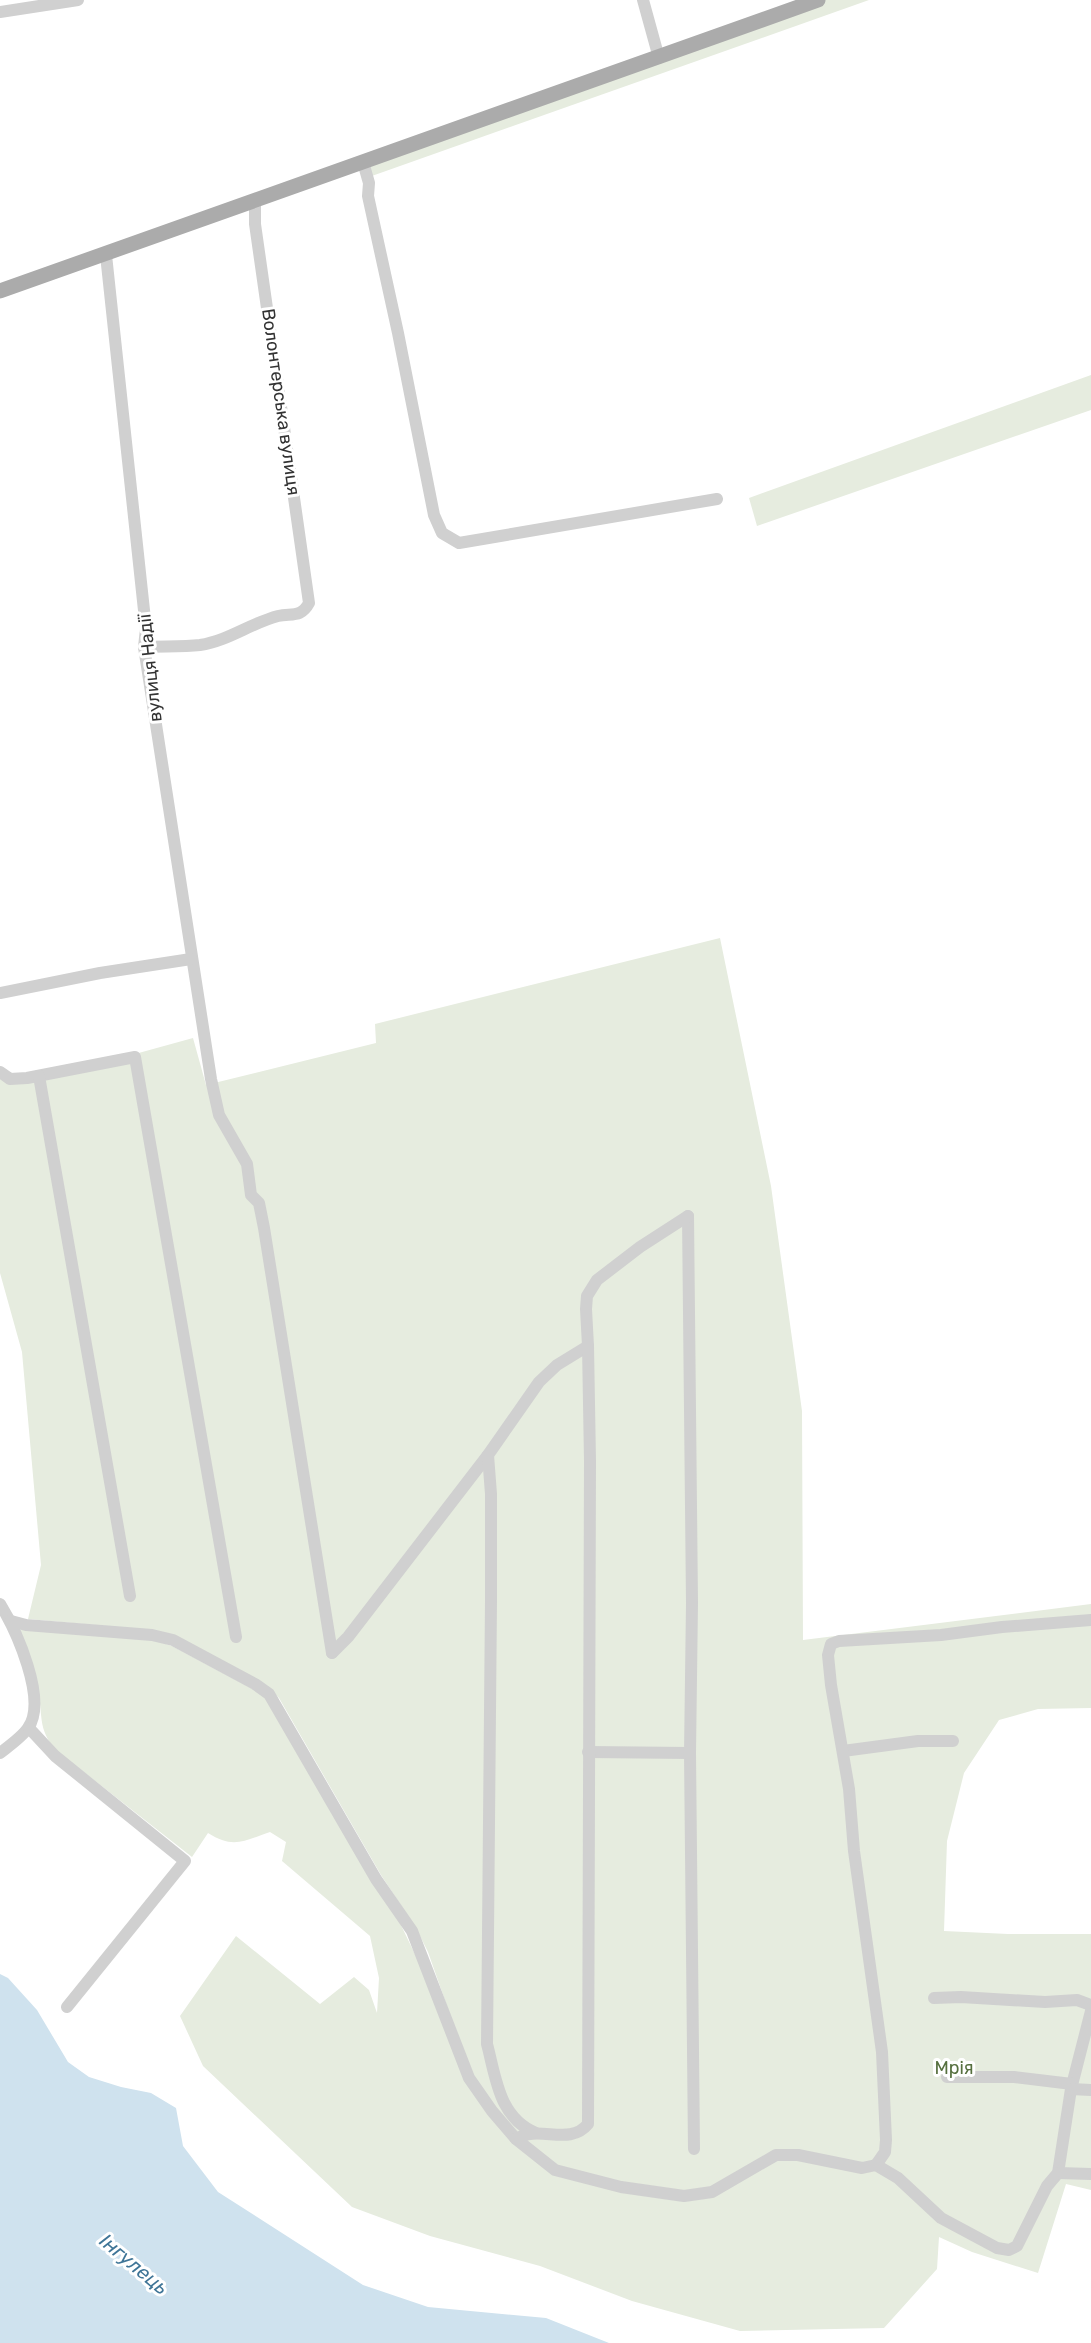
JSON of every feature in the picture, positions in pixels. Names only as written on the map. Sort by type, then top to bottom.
[{"type":"main road","points":[[0,291],[818,0]]},
{"type":"street","points":[[0,12],[78,0]]},
{"type":"street","points":[[643,0],[659,58]]},
{"type":"street","points":[[363,162],[369,183],[368,196],[434,515],[442,533],[459,543],[717,499]]},
{"type":"street","name":"Волонтерська вулиця","points":[[144,647],[200,645],[227,638],[262,621],[280,615],[298,614],[305,611],[309,603],[255,224],[255,201]]},
{"type":"street","name":"вулиця Надії","points":[[106,255],[146,629],[144,647],[191,959],[219,1115],[247,1164],[251,1195],[259,1203],[332,1653],[354,1628],[488,1455]]},
{"type":"street","points":[[0,993],[100,973],[191,959]]},
{"type":"street","points":[[0,1072],[10,1079],[39,1076],[135,1058],[236,1637]]},
{"type":"street","points":[[39,1076],[130,1596]]},
{"type":"street","points":[[516,2139],[523,2135],[537,2133],[570,2136],[582,2131],[588,2124],[587,1296],[597,1280],[640,1247],[688,1216],[694,2149]]},
{"type":"street","points":[[537,2133],[524,2128],[501,2099],[487,2044],[491,1613],[491,1494],[488,1455],[539,1382],[557,1365],[588,1346]]},
{"type":"street","points":[[0,1604],[11,1621],[28,1666],[34,1709],[29,1728],[0,1753]]},
{"type":"street","points":[[876,2165],[885,2152],[886,2140],[882,2052],[854,1851],[854,1833],[843,1751],[831,1685],[828,1655],[831,1644],[839,1641],[940,1635],[1002,1627],[1091,1620]]},
{"type":"street","points":[[11,1621],[26,1625],[152,1635],[173,1640],[255,1684],[269,1694],[376,1879],[412,1931],[470,2078],[516,2139],[555,2170],[621,2187],[684,2196],[711,2192],[776,2155],[798,2155],[862,2168],[876,2165],[898,2178],[941,2218],[997,2248],[1009,2250],[1017,2246],[1047,2186],[1058,2173],[1071,2087],[1091,2011]]},
{"type":"street","points":[[29,1728],[55,1756],[185,1861],[67,2007]]},
{"type":"street","points":[[843,1751],[918,1741],[953,1741]]},
{"type":"street","points":[[588,1752],[690,1753]]},
{"type":"street","points":[[934,1998],[961,1997],[1045,2002],[1077,2000],[1091,2005]]},
{"type":"street","points":[[947,2077],[1014,2077],[1091,2090]]},
{"type":"street","points":[[1058,2173],[1091,2174]]},
{"type":"green space","points":[[824,0],[869,0],[369,177],[367,165]]},
{"type":"green space","points":[[1091,375],[1091,410],[757,526],[749,498]]},
{"type":"green space","name":"Мрія","points":[[720,938],[771,1186],[802,1411],[803,1640],[1091,1604],[1091,1708],[1038,1709],[999,1720],[964,1773],[947,1841],[944,1931],[1091,1934],[1091,2190],[1066,2184],[1038,2273],[972,2252],[939,2237],[937,2269],[884,2328],[740,2331],[632,2301],[540,2266],[430,2236],[352,2207],[203,2066],[180,2016],[236,1936],[320,2004],[354,1977],[369,1990],[377,2013],[379,1978],[370,1936],[282,1861],[286,1842],[270,1832],[239,1842],[225,1841],[208,1833],[192,1857],[57,1751],[50,1743],[43,1728],[37,1686],[17,1629],[151,1639],[172,1646],[264,1695],[398,1919],[466,2060],[428,1952],[416,1928],[381,1875],[279,1698],[271,1690],[151,1630],[28,1619],[41,1565],[22,1352],[0,1273],[0,1078],[135,1054],[193,1038],[206,1085],[376,1043],[375,1024]]},
{"type":"water","name":"Інгулець","points":[[0,1974],[8,1978],[37,2010],[68,2062],[89,2077],[151,2093],[176,2108],[183,2146],[218,2192],[363,2285],[428,2307],[546,2318],[609,2343],[0,2343]]}]
